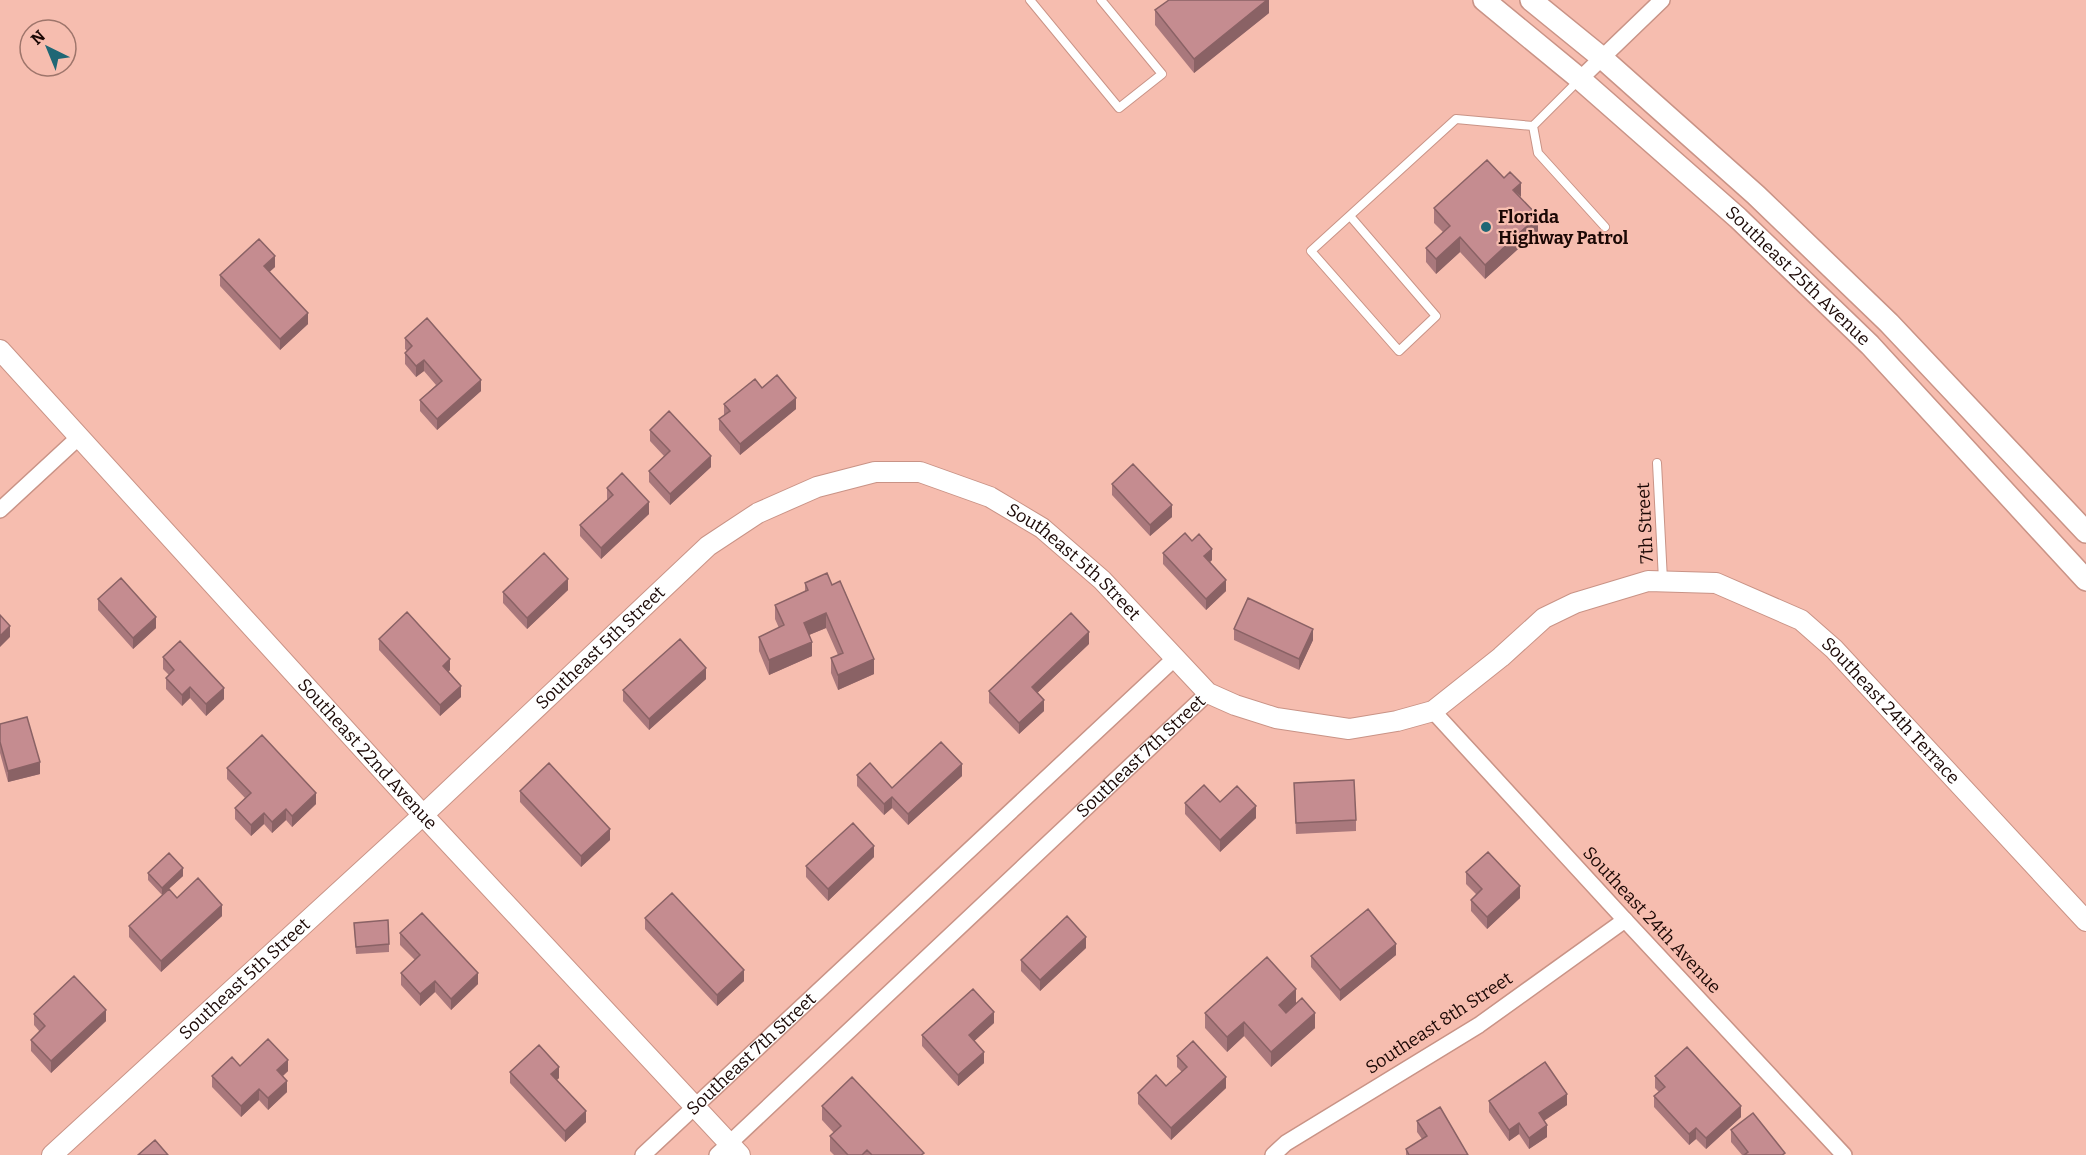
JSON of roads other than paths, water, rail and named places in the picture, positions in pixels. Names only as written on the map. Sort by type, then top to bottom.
[{"type":"main road","name":"Southeast 25th Avenue","points":[[1484,0],[1580,79],[1738,218],[1870,345],[2086,580]]},
{"type":"main road","name":"Southeast 25th Avenue","points":[[1531,0],[1601,57],[1756,195],[1881,315],[2086,532]]},
{"type":"street","points":[[1580,79],[1662,0]]},
{"type":"street","name":"Southeast 22nd Avenue","points":[[0,350],[423,815],[695,1107],[729,1151]]},
{"type":"street","points":[[0,510],[79,437]]},
{"type":"street","name":"Southeast 5th Street","points":[[52,1155],[423,815],[708,546],[758,513],[816,487],[875,472],[920,472],[990,497],[1042,528],[1102,580],[1208,693]]},
{"type":"street","name":"Southeast 7th Street","points":[[729,1151],[1208,693],[1235,705],[1276,718],[1349,729],[1398,721],[1433,711],[1501,657],[1544,618],[1575,603],[1656,581]]},
{"type":"street","name":"Southeast 24th Terrace","points":[[1656,581],[1716,583],[1801,620],[1834,650],[2086,921]]},
{"type":"street","name":"Southeast 7th Street","points":[[643,1155],[1174,658]]},
{"type":"street","name":"Southeast 24th Avenue","points":[[1433,711],[1624,920],[1844,1155]]},
{"type":"street","name":"Southeast 8th Street","points":[[1272,1155],[1286,1143],[1479,1025],[1624,920]]},
{"type":"lane","points":[[1030,0],[1119,108],[1162,74],[1101,0]]},
{"type":"lane","points":[[1533,126],[1580,79]]},
{"type":"lane","points":[[1350,216],[1436,316],[1399,351],[1311,251],[1456,119],[1533,126]]},
{"type":"lane","points":[[1533,126],[1538,153],[1605,227]]},
{"type":"lane","name":"7th Street","points":[[1656,581],[1657,464]]},
{"type":"place","name":"Florida Highway Patrol","points":[[1486,227]]}]
